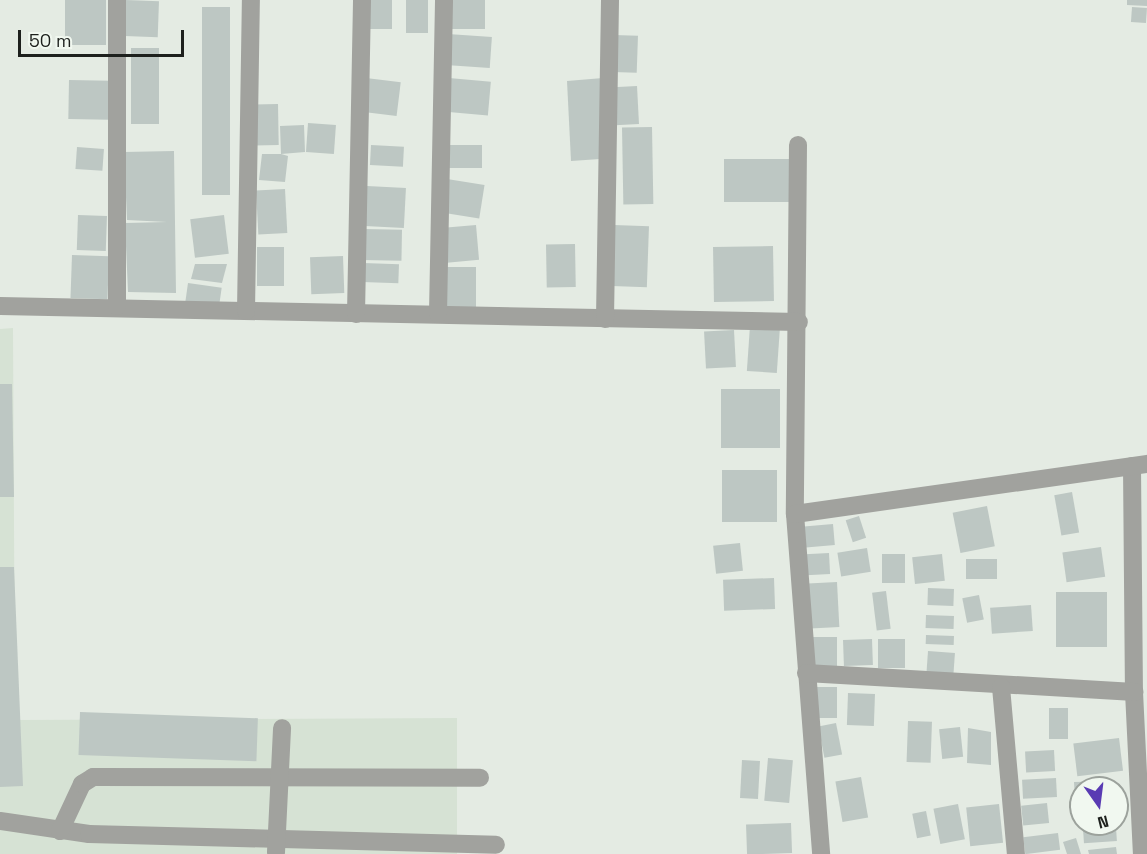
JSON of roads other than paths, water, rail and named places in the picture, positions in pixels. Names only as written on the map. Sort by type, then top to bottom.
[{"type":"street","points":[[117,0],[117,306]]},
{"type":"street","points":[[246,310],[252,0]]},
{"type":"street","points":[[356,314],[362,0]]},
{"type":"street","points":[[438,314],[444,0]]},
{"type":"street","points":[[605,319],[610,0]]},
{"type":"street","points":[[798,145],[799,322],[795,514],[821,854]]},
{"type":"street","points":[[0,306],[117,306],[356,314],[799,322]]},
{"type":"street","points":[[795,514],[1140,465],[1140,583],[1134,692],[1142,794],[1142,854]]},
{"type":"street","points":[[806,673],[1001,687],[1134,692]]},
{"type":"street","points":[[1001,687],[1016,854]]},
{"type":"street","points":[[276,848],[282,728]]},
{"type":"street","points":[[60,831],[82,784],[93,777],[480,778]]},
{"type":"street","points":[[0,821],[60,831],[276,848],[496,845]]}]
